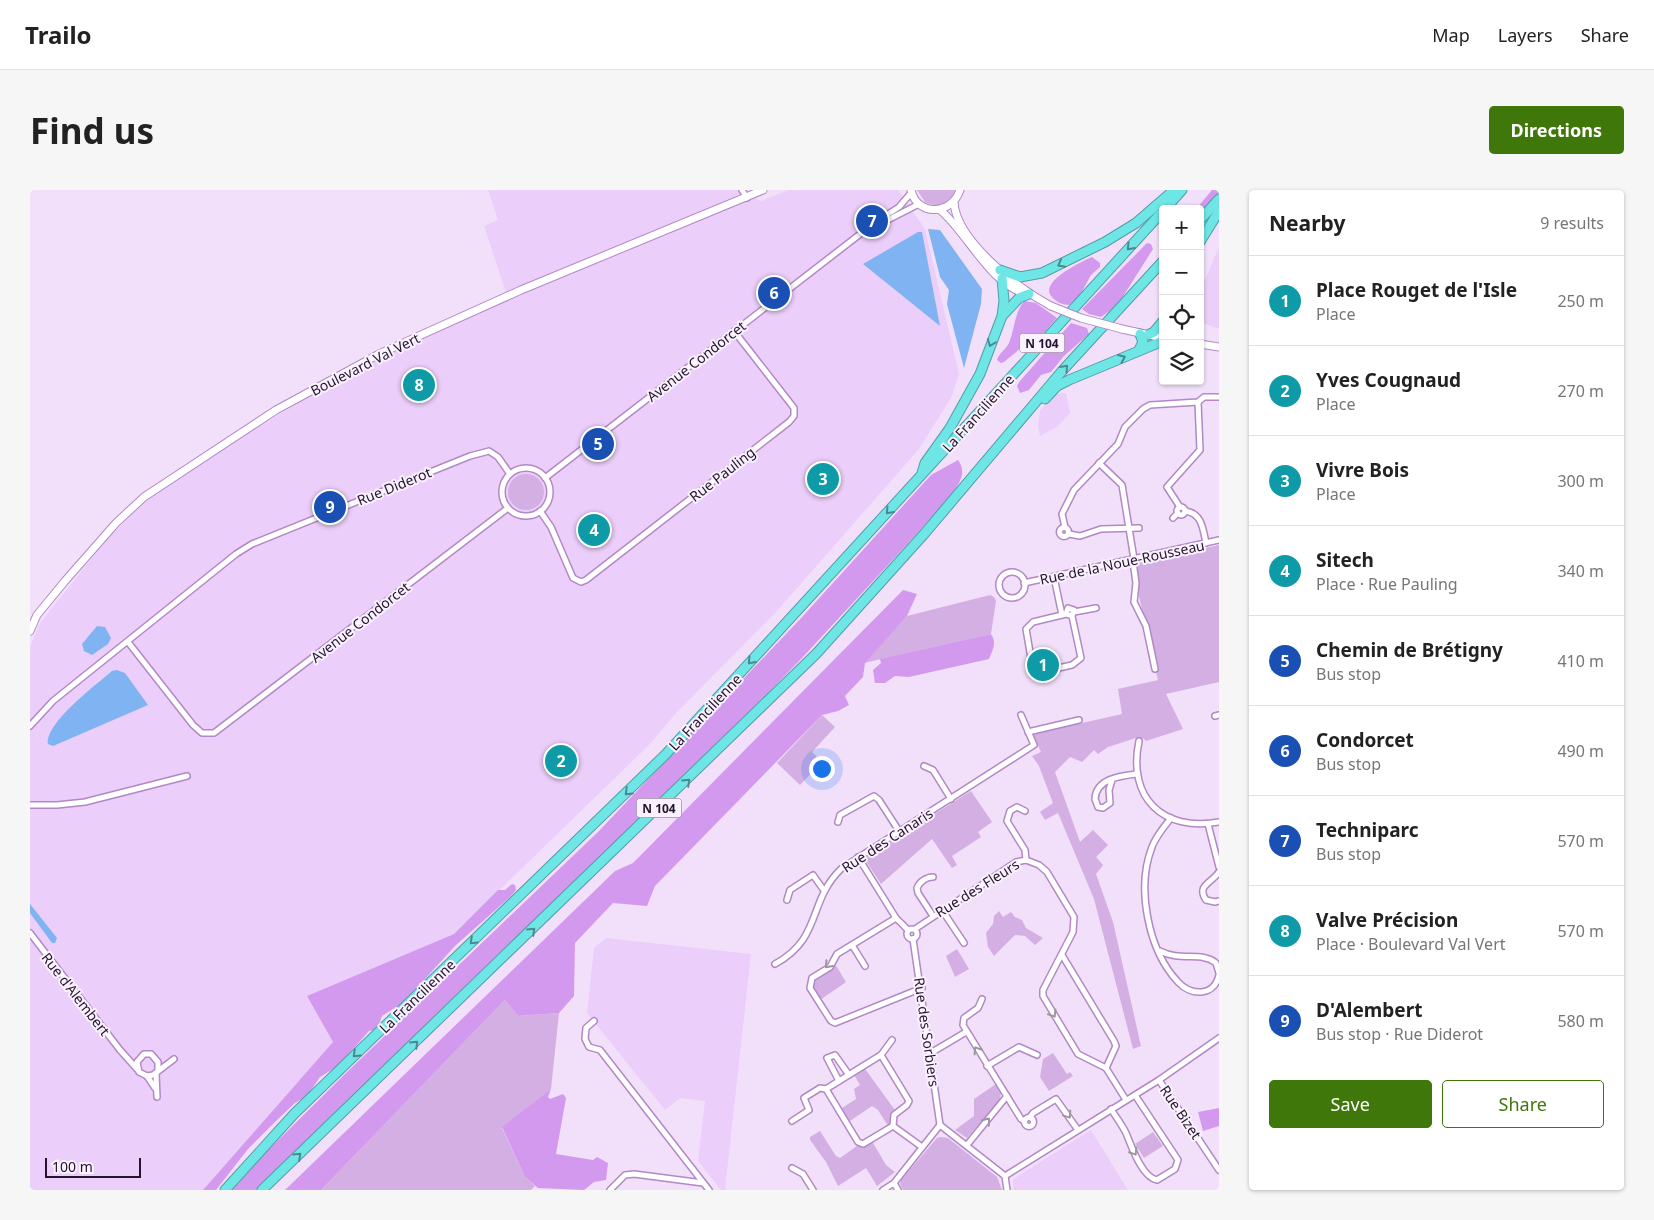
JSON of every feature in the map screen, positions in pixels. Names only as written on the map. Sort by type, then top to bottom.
[{"type":"highway","points":[[921,475],[925,463],[950,428],[973,389],[1002,316],[1004,301],[1001,274],[1020,277],[1042,273],[1105,242],[1136,223],[1174,190]]},
{"type":"highway","name":"La Francilienne","points":[[1168,205],[1182,190]]},
{"type":"highway","points":[[1204,216],[1219,199]]},
{"type":"highway","points":[[1204,235],[1219,211]]},
{"type":"highway","name":"La Francilienne","points":[[225,1190],[294,1114],[666,754],[1159,215]]},
{"type":"highway","name":"N 104","points":[[262,1190],[816,654],[925,534],[1033,405],[1159,265]]},
{"type":"highway","points":[[1002,316],[1019,298],[1029,294]]},
{"type":"highway","points":[[1140,350],[1144,334],[1154,332],[1159,326]]},
{"type":"highway","points":[[1033,405],[1044,400],[1058,386],[1069,380],[1159,342]]},
{"type":"street","points":[[742,190],[747,198]]},
{"type":"street","name":"Boulevard Val Vert","points":[[30,631],[38,615],[65,581],[116,523],[144,497],[276,410],[381,353],[521,290],[763,190]]},
{"type":"street","points":[[960,190],[954,202],[955,213],[962,227],[1001,274]]},
{"type":"street","points":[[911,192],[919,204],[932,210],[940,210],[954,202]]},
{"type":"street","name":"Avenue Condorcet","points":[[545,478],[734,331],[905,202],[911,192]]},
{"type":"street","name":"Avenue Condorcet","points":[[871,228],[919,204]]},
{"type":"street","points":[[940,210],[950,218],[970,247],[1001,274],[1029,294],[1051,306],[1081,318],[1159,339]]},
{"type":"street","name":"Rue Pauling","points":[[540,511],[551,527],[573,578],[581,582],[790,422],[794,416],[794,408],[734,331]]},
{"type":"street","points":[[1204,345],[1219,347]]},
{"type":"street","points":[[1139,528],[1100,529],[1080,536],[1069,534],[1061,536],[1060,530],[1065,527],[1062,514],[1074,490],[1118,444],[1125,427],[1143,408],[1150,405],[1198,402],[1204,397],[1219,396]]},
{"type":"street","points":[[1198,402],[1200,450],[1167,487],[1182,515],[1185,511],[1192,512],[1200,519],[1206,543]]},
{"type":"street","name":"Rue Diderot","points":[[128,642],[236,554],[270,535],[489,451],[498,457],[510,474]]},
{"type":"street","points":[[1099,463],[1122,485],[1129,528],[1128,533],[1134,559],[1136,583],[1134,602],[1146,626],[1156,669]]},
{"type":"street","points":[[525,468],[532,469],[545,478],[549,484],[549,499],[540,511],[527,516],[520,515],[508,508],[502,494],[503,487],[510,474],[525,468]]},
{"type":"street","name":"Avenue Condorcet","points":[[128,642],[193,725],[202,733],[210,734],[253,704],[508,508]]},
{"type":"street","points":[[1173,518],[1179,510]]},
{"type":"street","name":"Rue de la Noue-Rousseau","points":[[1024,583],[1219,540]]},
{"type":"street","points":[[1010,572],[1020,575],[1024,583],[1022,593],[1015,598],[1004,596],[999,587],[1000,579],[1010,572]]},
{"type":"street","points":[[1054,577],[1064,614]]},
{"type":"street","points":[[1068,608],[1072,608],[1073,614],[1082,654],[1076,663],[1042,671],[1033,666],[1026,632],[1028,626],[1033,622],[1064,614],[1068,608]]},
{"type":"street","points":[[1073,614],[1096,608]]},
{"type":"street","points":[[30,726],[53,701],[128,642]]},
{"type":"street","points":[[1021,715],[1028,732],[1079,720]]},
{"type":"street","name":"Rue des Canaris","points":[[775,964],[787,957],[804,940],[823,890],[836,873],[1034,745],[1028,732]]},
{"type":"street","points":[[1139,741],[1136,774],[1151,804],[1171,818],[1193,824],[1219,822]]},
{"type":"street","points":[[924,766],[933,770],[951,799]]},
{"type":"street","points":[[1112,780],[1109,790],[1110,803],[1103,808],[1098,807],[1095,799],[1097,789],[1104,782],[1112,780],[1136,774]]},
{"type":"street","points":[[30,804],[57,805],[85,802],[187,776]]},
{"type":"street","points":[[838,822],[840,815],[873,796],[879,800],[899,831]]},
{"type":"street","points":[[1025,811],[1017,807],[1008,814],[1007,821],[1025,850],[1026,860]]},
{"type":"street","points":[[1160,951],[1179,958],[1205,957],[1211,959],[1216,963],[1219,974],[1218,980],[1207,991],[1193,992],[1178,983],[1160,951],[1147,916],[1146,871],[1155,839],[1171,818]]},
{"type":"street","points":[[1208,824],[1219,867]]},
{"type":"street","name":"Rue des Sorbiers","points":[[858,857],[896,918],[908,930],[907,936],[913,938]]},
{"type":"street","name":"Rue des Fleurs","points":[[914,929],[1016,862],[1026,860],[1039,865],[1047,872],[1073,912],[1074,926],[1062,955],[1043,990],[1042,996],[1078,1054],[1106,1068]]},
{"type":"street","points":[[1219,872],[1203,886],[1202,890],[1206,900],[1219,901]]},
{"type":"street","points":[[786,900],[790,890],[813,876],[823,890]]},
{"type":"street","points":[[933,916],[918,893],[917,888],[920,883],[929,877],[934,877]]},
{"type":"street","points":[[942,910],[964,943]]},
{"type":"street","points":[[896,918],[836,954],[830,967],[812,978],[810,988],[831,1020],[840,1022],[922,988]]},
{"type":"street","points":[[908,930],[914,929]]},
{"type":"street","name":"Rue des Sorbiers","points":[[914,929],[917,933],[913,938],[922,988],[929,1054],[940,1125]]},
{"type":"street","name":"Rue d'Alembert","points":[[30,933],[124,1053],[155,1088]]},
{"type":"street","points":[[852,945],[865,966]]},
{"type":"street","points":[[1062,955],[1114,1041],[1116,1046],[1106,1068],[1126,1100]]},
{"type":"street","points":[[982,999],[978,1008],[963,1021],[966,1032],[1025,1125],[1031,1126],[1033,1120],[1030,1117]]},
{"type":"street","points":[[594,1021],[586,1028],[585,1039],[589,1047],[600,1050],[709,1190]]},
{"type":"street","points":[[929,1054],[966,1032]]},
{"type":"street","points":[[1005,1176],[1159,1080],[1219,1038]]},
{"type":"street","points":[[792,1121],[808,1110],[804,1098],[820,1088],[826,1089],[881,1055],[892,1040]]},
{"type":"street","points":[[987,1066],[1019,1047],[1037,1055]]},
{"type":"street","points":[[124,1053],[138,1058],[148,1054],[157,1059],[174,1059],[146,1076]]},
{"type":"street","points":[[839,1081],[827,1058],[835,1055],[849,1075]]},
{"type":"street","points":[[881,1055],[909,1101],[908,1105],[894,1115],[893,1126]]},
{"type":"street","points":[[137,1069],[138,1058]]},
{"type":"street","name":"Rue d'Alembert","points":[[157,1059],[155,1088],[157,1097]]},
{"type":"street","name":"Rue Bizet","points":[[1159,1080],[1219,1170]]},
{"type":"street","points":[[826,1089],[858,1142],[868,1143],[893,1126]]},
{"type":"street","points":[[1111,1109],[1149,1177],[1157,1180],[1169,1173],[1177,1167],[1178,1160],[1135,1094]]},
{"type":"street","points":[[966,1145],[1006,1096]]},
{"type":"street","points":[[1024,1121],[1056,1099],[1078,1130]]},
{"type":"street","points":[[883,1190],[894,1183],[940,1125],[1005,1176],[1007,1190]]},
{"type":"street","points":[[893,1126],[922,1147]]},
{"type":"street","points":[[792,1168],[803,1174],[814,1190]]},
{"type":"street","points":[[610,1190],[625,1175],[634,1174],[704,1183]]},
{"type":"street","points":[[894,1183],[898,1190]]},
{"type":"shaded area","points":[[488,190],[736,190],[761,201],[789,190],[898,190],[925,229],[959,374],[951,398],[919,449],[776,612],[677,712],[648,746],[454,934],[307,996],[333,1042],[203,1190],[30,1190],[30,647],[40,623],[107,539],[147,500],[198,464],[361,365],[508,299],[484,226],[498,220]]},
{"type":"shaded area","points":[[917,190],[955,190],[947,202],[935,205],[925,202]]},
{"type":"shaded area","points":[[1212,190],[1219,190],[1219,196],[1204,212],[1204,205],[1199,205]]},
{"type":"shaded area","points":[[1147,243],[1151,244],[1153,249],[1117,306],[1101,317],[1089,314],[1082,309]]},
{"type":"shaded area","points":[[1219,247],[1219,329],[1204,323],[1204,282]]},
{"type":"shaded area","points":[[1092,257],[1100,263],[1100,267],[1091,275],[1079,297],[1069,305],[1054,299],[1049,291],[1056,279],[1071,268]]},
{"type":"shaded area","points":[[1024,301],[1036,303],[1057,318],[1043,334],[1038,334],[1001,363],[997,360],[1009,343],[1016,316]]},
{"type":"shaded area","points":[[1071,323],[1087,328],[1089,334],[1064,356],[1051,372],[1041,375],[1029,390],[1020,393],[1017,386],[1020,381]]},
{"type":"shaded area","points":[[1066,393],[1070,413],[1057,427],[1040,436],[1038,426],[1040,411],[1054,394]]},
{"type":"shaded area","points":[[958,460],[961,465],[962,476],[947,501],[803,657],[723,739],[257,1190],[232,1190],[247,1171],[347,1072],[599,831],[803,616],[931,475]]},
{"type":"shaded area","points":[[526,474],[533,475],[539,479],[543,485],[543,499],[539,505],[533,509],[526,510],[519,509],[513,505],[509,499],[508,492],[509,485],[513,479],[519,475]]},
{"type":"shaded area","points":[[1219,545],[1219,682],[1166,694],[1183,729],[1146,741],[1143,738],[1139,741],[1136,738],[1108,747],[1098,754],[1094,750],[1082,762],[1070,757],[1055,772],[1080,842],[1093,830],[1108,845],[1096,857],[1103,865],[1096,874],[1113,922],[1141,1046],[1133,1049],[1094,899],[1058,813],[1045,820],[1040,812],[1053,803],[1039,766],[1032,756],[1041,752],[1033,734],[1122,714],[1118,689],[1158,680],[1136,583],[1136,563]]},
{"type":"shaded area","points":[[903,590],[917,594],[907,616],[865,663],[863,677],[845,696],[849,705],[838,711],[822,715],[655,886],[647,906],[613,903],[575,943],[574,996],[559,1013],[518,1016],[505,1000],[321,1190],[285,1190],[615,871],[633,863]]},
{"type":"shaded area","points":[[990,595],[996,601],[991,634],[864,663],[907,616]]},
{"type":"shaded area","points":[[991,634],[994,643],[989,659],[909,677],[895,676],[885,683],[875,683],[873,670],[881,663],[880,659]]},
{"type":"shaded area","points":[[822,715],[835,727],[812,752],[822,762],[800,785],[777,763]]},
{"type":"shaded area","points":[[971,791],[992,822],[978,832],[981,837],[952,856],[957,865],[952,868],[932,839],[881,884],[864,858]]},
{"type":"shaded area","points":[[512,884],[515,885],[516,890],[511,896],[455,946],[404,1002],[382,1016],[377,1030],[369,1031],[338,1066],[320,1077],[307,1096],[295,1103],[248,1149],[216,1190],[203,1190],[333,1042],[307,996],[454,934],[498,890],[505,890]]},
{"type":"shaded area","points":[[999,911],[1003,917],[1011,912],[1015,917],[1022,920],[1026,928],[1043,938],[1035,945],[1025,936],[1015,935],[994,956],[988,947],[986,933],[993,924],[994,916]]},
{"type":"shaded area","points":[[606,938],[751,954],[725,1190],[721,1190],[698,1161],[705,1101],[680,1098],[665,1110],[587,1013],[594,948]]},
{"type":"shaded area","points":[[957,949],[969,969],[955,977],[946,956]]},
{"type":"shaded area","points":[[835,964],[846,982],[820,1000],[812,988],[814,980]]},
{"type":"shaded area","points":[[505,1000],[518,1016],[559,1013],[551,1089],[502,1128],[525,1177],[535,1186],[531,1190],[321,1190]]},
{"type":"shaded area","points":[[1053,1053],[1067,1074],[1070,1072],[1073,1076],[1049,1091],[1040,1077],[1043,1059]]},
{"type":"shaded area","points":[[863,1066],[897,1113],[890,1129],[878,1110],[872,1106],[847,1123],[839,1110],[856,1099],[854,1089],[860,1085],[853,1073]]},
{"type":"shaded area","points":[[996,1084],[1001,1092],[1000,1100],[967,1138],[955,1130],[974,1116],[974,1099]]},
{"type":"shaded area","points":[[551,1089],[548,1097],[550,1099],[563,1094],[566,1098],[556,1154],[593,1160],[597,1157],[608,1163],[606,1180],[594,1182],[584,1190],[538,1188],[525,1177],[502,1127]]},
{"type":"shaded area","points":[[1219,1108],[1219,1126],[1203,1131],[1198,1112]]},
{"type":"shaded area","points":[[1091,1130],[1128,1190],[1013,1190],[1013,1180],[1018,1176]]},
{"type":"shaded area","points":[[820,1131],[836,1156],[840,1158],[861,1143],[872,1141],[886,1165],[895,1172],[877,1186],[866,1168],[838,1186],[826,1162],[810,1140],[810,1137]]},
{"type":"shaded area","points":[[1153,1132],[1163,1146],[1144,1158],[1135,1144]]},
{"type":"shaded area","points":[[937,1138],[948,1138],[997,1177],[1002,1190],[903,1190],[900,1184],[901,1180]]},
{"type":"water","points":[[928,229],[940,230],[982,289],[981,304],[964,368],[947,304],[949,290],[940,277]]},
{"type":"water","points":[[918,232],[922,232],[940,326],[863,264]]},
{"type":"water","points":[[97,626],[105,627],[111,638],[108,644],[92,655],[84,651],[82,644]]},
{"type":"water","points":[[117,670],[125,673],[148,705],[53,746],[48,744],[49,735],[63,715],[112,671]]},
{"type":"water","points":[[30,904],[57,938],[55,943],[52,943],[30,913]]},
{"type":"place","name":"Techniparc","points":[[872,221]]},
{"type":"place","name":"Condorcet","points":[[774,293]]},
{"type":"place","name":"Valve Précision","points":[[419,385]]},
{"type":"place","name":"Chemin de Brétigny","points":[[598,444]]},
{"type":"place","name":"Vivre Bois","points":[[823,479]]},
{"type":"place","name":"D'Alembert","points":[[330,507]]},
{"type":"place","name":"Sitech","points":[[594,530]]},
{"type":"place","name":"Place Rouget de l'Isle","points":[[1043,665]]},
{"type":"place","name":"Yves Cougnaud","points":[[561,761]]}]
